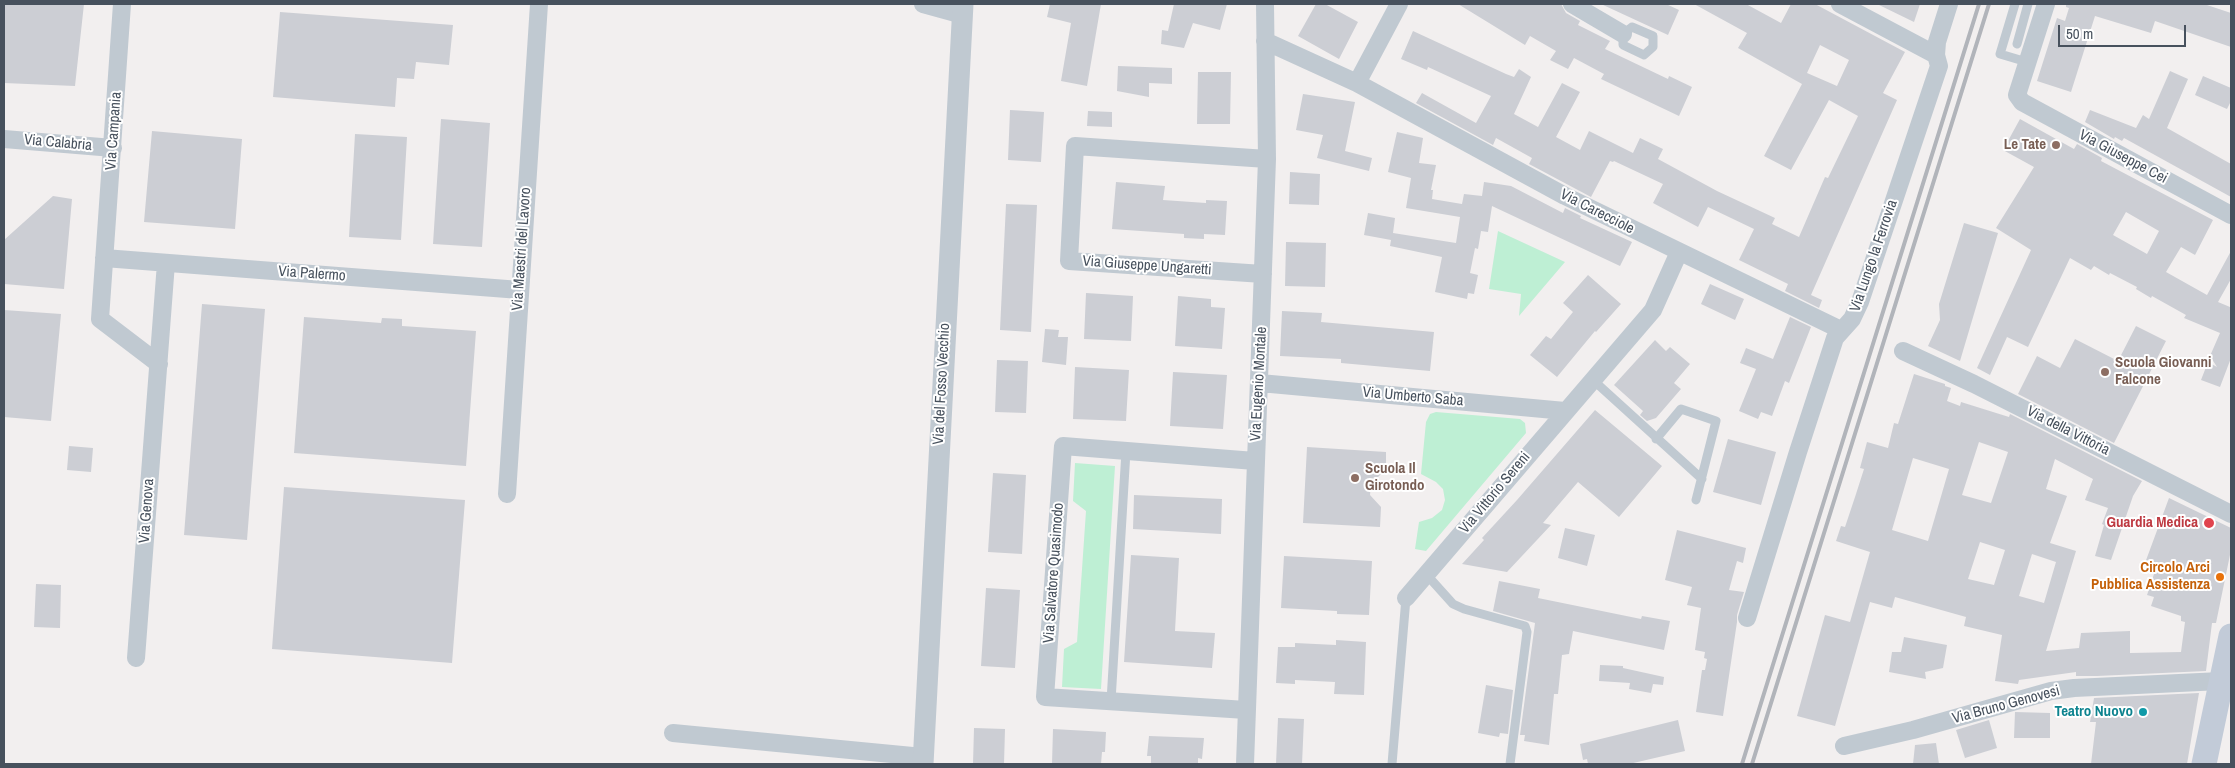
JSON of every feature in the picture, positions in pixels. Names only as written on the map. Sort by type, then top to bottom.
[{"type":"main road","points":[[2204,764],[2226,682],[2231,636]]},
{"type":"street","name":"Via Campania","points":[[104,258],[122,4]]},
{"type":"street","name":"Via Maestri del Lavoro","points":[[507,494],[539,4]]},
{"type":"street","points":[[923,4],[963,9]]},
{"type":"street","name":"Via Eugenio Montale","points":[[1245,764],[1267,159],[1265,4]]},
{"type":"street","points":[[1357,83],[1399,4]]},
{"type":"street","points":[[1572,4],[1622,34]]},
{"type":"street","name":"Via Lungo la Ferrovia","points":[[1747,618],[1835,338],[1852,319],[1860,302],[1939,66],[1930,49],[1937,42],[1949,4]]},
{"type":"street","points":[[2027,62],[2046,4]]},
{"type":"street","points":[[1846,7],[1930,49]]},
{"type":"street","name":"Via del Fosso Vecchio","points":[[923,761],[963,9]]},
{"type":"street","name":"Via Carecciole","points":[[1266,41],[1357,83],[1565,196],[1841,330]]},
{"type":"street","name":"Via Giuseppe Cei","points":[[2027,62],[2017,95],[2022,102],[2231,215]]},
{"type":"street","name":"Via Calabria","points":[[4,139],[112,148]]},
{"type":"street","name":"Via Giuseppe Ungaretti","points":[[1263,274],[1069,261],[1075,146],[1267,159]]},
{"type":"street","name":"Via Vittorio Sereni","points":[[1406,598],[1652,310],[1679,252]]},
{"type":"street","name":"Via Palermo","points":[[104,258],[520,290]]},
{"type":"street","points":[[104,258],[100,318],[159,364]]},
{"type":"street","name":"Via Genova","points":[[136,658],[166,263]]},
{"type":"street","name":"Via della Vittoria","points":[[1903,351],[1974,384],[2231,514]]},
{"type":"street","name":"Via Umberto Saba","points":[[1260,383],[1565,411]]},
{"type":"street","name":"Via Salvatore Quasimodo","points":[[1246,710],[1045,697],[1063,446],[1255,461]]},
{"type":"street","name":"Via Bruno Genovesi","points":[[1844,746],[1913,730],[2051,691],[2074,688],[2226,682]]},
{"type":"street","points":[[673,733],[923,761]]},
{"type":"lane","points":[[2015,4],[2000,54],[2027,62]]},
{"type":"lane","points":[[2017,44],[2028,4]]},
{"type":"lane","points":[[1593,380],[1702,479]]},
{"type":"lane","points":[[1656,439],[1681,409],[1716,421],[1696,500]]},
{"type":"lane","points":[[1111,701],[1126,451]]},
{"type":"lane","points":[[1426,574],[1453,604],[1464,609],[1524,626],[1527,632],[1510,764]]},
{"type":"lane","name":"Via Vittorio Sereni","points":[[1392,764],[1406,598]]},
{"type":"green space","points":[[1498,231],[1565,262],[1519,316],[1521,294],[1489,289]]},
{"type":"green space","points":[[1436,412],[1520,419],[1525,423],[1526,433],[1426,551],[1415,549],[1419,522],[1432,518],[1442,510],[1445,500],[1443,489],[1436,482],[1421,474],[1426,422],[1430,414]]},
{"type":"green space","points":[[1075,463],[1115,466],[1101,689],[1062,687],[1064,649],[1077,642],[1086,511],[1073,501]]},
{"type":"building","points":[[4,4],[84,4],[75,86],[4,83]]},
{"type":"building","points":[[1050,4],[1101,4],[1087,86],[1061,81],[1071,23],[1047,17]]},
{"type":"building","points":[[1174,4],[1227,4],[1220,30],[1193,23],[1184,48],[1161,44],[1162,30],[1168,31]]},
{"type":"building","points":[[1316,4],[1325,4],[1358,22],[1339,59],[1298,36]]},
{"type":"building","points":[[1458,4],[1561,4],[1566,13],[1580,21],[1578,25],[1610,41],[1605,49],[1668,79],[1669,76],[1692,87],[1679,116],[1601,79],[1604,74],[1574,58],[1568,69],[1550,60],[1556,51],[1530,36],[1525,45]]},
{"type":"building","points":[[1601,4],[1666,4],[1679,10],[1668,35]]},
{"type":"building","points":[[1694,4],[1746,4],[1781,23],[1791,4],[1815,4],[1905,52],[1883,93],[1897,100],[1811,295],[1822,300],[1819,308],[1785,291],[1788,284],[1739,260],[1754,229],[1708,207],[1698,227],[1653,203],[1663,184],[1614,161],[1610,161],[1591,197],[1529,164],[1532,158],[1496,138],[1493,145],[1416,103],[1422,93],[1476,123],[1491,96],[1428,67],[1427,70],[1401,59],[1413,31],[1514,77],[1519,69],[1531,77],[1514,114],[1538,127],[1562,83],[1580,92],[1556,137],[1580,150],[1589,131],[1633,153],[1640,138],[1663,149],[1658,159],[1717,191],[1775,218],[1772,224],[1799,237],[1825,177],[1828,178],[1858,116],[1829,100],[1791,170],[1764,156],[1802,84],[1738,48],[1747,33]],"holes":[[[1820,45],[1849,60],[1837,86],[1807,73]]]},
{"type":"building","points":[[1877,4],[1920,4],[1914,22]]},
{"type":"building","points":[[2066,4],[2204,4],[2231,13],[2231,47],[2155,21],[2151,33],[2095,16],[2071,92],[2037,81],[2057,18],[2065,21],[2069,8],[2066,7]]},
{"type":"building","points":[[280,12],[453,25],[449,65],[416,62],[414,79],[397,78],[395,107],[273,97]]},
{"type":"building","points":[[1118,66],[1172,68],[1172,84],[1149,83],[1149,97],[1117,91]]},
{"type":"building","points":[[2170,71],[2188,79],[2167,128],[2231,164],[2231,197],[2124,138],[2122,141],[2115,137],[2114,139],[2085,122],[2090,110],[2136,128],[2143,115],[2149,119]]},
{"type":"building","points":[[1198,72],[1231,72],[1230,124],[1197,124]]},
{"type":"building","points":[[2203,76],[2231,88],[2231,101],[2227,109],[2195,95]]},
{"type":"building","points":[[1303,94],[1355,102],[1345,151],[1372,158],[1369,171],[1317,158],[1323,135],[1296,130]]},
{"type":"building","points":[[1010,110],[1044,112],[1041,162],[1008,160]]},
{"type":"building","points":[[1088,111],[1112,112],[1112,127],[1087,126]]},
{"type":"building","points":[[441,119],[490,123],[482,247],[433,244]]},
{"type":"building","points":[[2020,119],[2074,149],[2077,144],[2102,158],[2101,161],[2213,220],[2195,255],[2181,247],[2166,272],[2207,295],[2231,251],[2231,279],[2218,302],[2230,307],[2231,305],[2231,358],[2220,387],[2201,380],[2208,362],[2217,367],[2210,356],[2220,333],[2184,318],[2186,315],[2152,296],[2151,298],[2136,289],[2137,287],[2110,273],[2109,275],[2094,266],[2091,270],[2070,258],[2028,347],[2007,337],[1990,375],[1977,368],[2031,250],[1996,228],[2034,167],[2003,150]],"holes":[[[2126,212],[2159,231],[2147,254],[2113,235]]]},
{"type":"building","points":[[152,131],[242,139],[235,229],[144,222]]},
{"type":"building","points":[[1397,132],[1423,138],[1419,163],[1436,165],[1431,190],[1433,190],[1432,199],[1462,204],[1464,194],[1482,196],[1484,182],[1511,186],[1563,213],[1565,208],[1581,216],[1580,218],[1632,242],[1620,266],[1492,206],[1488,232],[1481,231],[1478,249],[1475,248],[1470,273],[1478,275],[1474,294],[1468,293],[1467,299],[1435,292],[1442,257],[1390,246],[1391,240],[1364,235],[1368,213],[1395,218],[1393,233],[1456,243],[1460,217],[1406,208],[1411,178],[1388,172]]},
{"type":"building","points":[[355,134],[407,137],[401,240],[349,237]]},
{"type":"building","points":[[1290,172],[1320,174],[1319,205],[1289,204]]},
{"type":"building","points":[[1116,182],[1165,186],[1163,200],[1206,203],[1206,200],[1227,201],[1225,235],[1204,234],[1204,239],[1184,238],[1184,234],[1112,229]]},
{"type":"building","points":[[53,196],[72,199],[64,289],[4,284],[4,240]]},
{"type":"building","points":[[1006,204],[1037,205],[1031,332],[1000,330]]},
{"type":"building","points":[[1964,223],[1998,233],[1960,361],[1928,346],[1940,320],[1939,304]]},
{"type":"building","points":[[1286,242],[1326,243],[1325,287],[1285,286]]},
{"type":"building","points":[[1588,275],[1621,304],[1595,331],[1557,377],[1530,355],[1546,336],[1551,339],[1573,312],[1563,303]]},
{"type":"building","points":[[1710,284],[1744,299],[1735,320],[1701,304]]},
{"type":"building","points":[[1086,293],[1133,296],[1131,341],[1084,339]]},
{"type":"building","points":[[1178,296],[1211,299],[1211,307],[1225,308],[1222,349],[1175,346]]},
{"type":"building","points":[[202,304],[265,309],[247,540],[184,535]]},
{"type":"building","points":[[4,310],[61,314],[51,421],[4,417]]},
{"type":"building","points":[[1282,311],[1322,313],[1321,322],[1434,332],[1430,371],[1341,363],[1341,359],[1280,356]]},
{"type":"building","points":[[304,317],[381,323],[382,318],[402,319],[402,326],[476,331],[466,466],[294,453]]},
{"type":"building","points":[[1790,317],[1811,327],[1789,383],[1785,381],[1772,416],[1761,412],[1758,419],[1739,411],[1756,369],[1740,363],[1746,348],[1773,359]]},
{"type":"building","points":[[2136,326],[2166,341],[2114,443],[2018,394],[2037,356],[2060,368],[2075,339],[2118,361]]},
{"type":"building","points":[[1045,329],[1059,330],[1058,337],[1068,337],[1066,365],[1042,362]]},
{"type":"building","points":[[1655,340],[1666,351],[1670,347],[1690,364],[1674,383],[1681,389],[1656,418],[1647,421],[1640,415],[1643,411],[1614,385]]},
{"type":"building","points":[[997,360],[1028,361],[1026,413],[995,412]]},
{"type":"building","points":[[1075,367],[1129,370],[1126,421],[1073,419]]},
{"type":"building","points":[[1173,372],[1227,375],[1223,429],[1170,426]]},
{"type":"building","points":[[1914,374],[1945,384],[1945,386],[1951,388],[1947,401],[1960,406],[1961,402],[2009,417],[2010,414],[2142,481],[2133,496],[2111,560],[2095,556],[2104,525],[2102,524],[2108,508],[2085,500],[2093,479],[2055,459],[2046,489],[2067,496],[2050,543],[2076,551],[2046,651],[2079,648],[2081,633],[2130,631],[2130,653],[2181,652],[2185,622],[2181,621],[2181,616],[2151,606],[2154,597],[2147,595],[2156,568],[2145,563],[2169,498],[2231,528],[2231,550],[2216,623],[2212,623],[2206,671],[2097,676],[2076,676],[2076,672],[2019,680],[2018,684],[1995,681],[2002,635],[1964,626],[1966,617],[1895,597],[1892,608],[1870,602],[1835,726],[1797,716],[1825,615],[1850,622],[1870,552],[1836,541],[1841,526],[1845,527],[1864,469],[1860,468],[1867,442],[1888,448],[1894,423],[1898,424]],"holes":[[[1979,442],[2008,452],[1991,503],[1962,495]],[[1913,458],[1949,469],[1928,541],[1892,530]],[[1980,542],[2005,550],[1994,585],[1968,579]],[[2032,554],[2056,562],[2044,603],[2019,596]]]},
{"type":"building","points":[[1595,410],[1662,466],[1619,517],[1578,482],[1543,523],[1551,525],[1507,572],[1462,564],[1484,540],[1482,538]]},
{"type":"building","points":[[1728,439],[1776,452],[1761,505],[1713,492]]},
{"type":"building","points":[[69,446],[93,448],[91,472],[67,470]]},
{"type":"building","points":[[1307,447],[1386,452],[1386,469],[1371,484],[1370,495],[1381,507],[1380,527],[1303,523]]},
{"type":"building","points":[[993,473],[1026,475],[1022,554],[988,552]]},
{"type":"building","points":[[284,487],[465,500],[452,663],[272,649]]},
{"type":"building","points":[[1134,495],[1222,499],[1221,534],[1133,529]]},
{"type":"building","points":[[1565,528],[1595,535],[1587,566],[1558,558]]},
{"type":"building","points":[[1677,530],[1746,548],[1743,563],[1737,561],[1729,590],[1744,592],[1737,615],[1723,716],[1696,712],[1702,670],[1705,670],[1707,659],[1704,658],[1705,652],[1695,650],[1701,608],[1687,605],[1692,587],[1665,580]]},
{"type":"building","points":[[1131,555],[1179,558],[1175,631],[1215,633],[1212,668],[1124,662]]},
{"type":"building","points":[[1284,556],[1372,561],[1369,615],[1337,614],[1337,611],[1281,608]]},
{"type":"building","points":[[1499,581],[1540,589],[1538,598],[1641,619],[1642,616],[1670,621],[1664,650],[1573,631],[1569,654],[1562,655],[1558,694],[1554,694],[1549,745],[1524,741],[1525,735],[1520,735],[1535,623],[1493,611]]},
{"type":"building","points":[[36,584],[61,585],[60,628],[34,627]]},
{"type":"building","points":[[986,588],[1020,590],[1015,668],[981,666]]},
{"type":"building","points":[[1904,637],[1947,645],[1943,668],[1925,672],[1926,679],[1889,672],[1892,652],[1901,652]]},
{"type":"building","points":[[1336,640],[1366,642],[1364,695],[1334,694],[1335,682],[1295,680],[1295,684],[1276,683],[1278,647],[1295,647],[1295,643],[1336,645]]},
{"type":"building","points":[[1600,665],[1623,666],[1623,668],[1664,677],[1663,685],[1653,684],[1651,693],[1629,689],[1630,683],[1599,681]]},
{"type":"building","points":[[1486,685],[1513,690],[1508,734],[1500,733],[1499,737],[1478,733]]},
{"type":"building","points":[[2199,693],[2187,764],[2091,764],[2096,722],[2090,722],[2094,698]]},
{"type":"building","points":[[2015,712],[2050,713],[2050,738],[2014,738]]},
{"type":"building","points":[[1278,718],[1304,719],[1302,764],[1276,764]]},
{"type":"building","points":[[1678,720],[1685,751],[1629,764],[1588,764],[1587,759],[1583,760],[1580,744]]},
{"type":"building","points":[[1989,720],[1997,748],[1965,758],[1956,730]]},
{"type":"building","points":[[974,728],[1005,729],[1004,764],[973,764]]},
{"type":"building","points":[[1053,729],[1106,732],[1105,752],[1102,752],[1101,764],[1052,764]]},
{"type":"building","points":[[1149,736],[1204,738],[1202,759],[1198,758],[1198,764],[1151,764],[1151,756],[1147,756]]},
{"type":"building","points":[[1936,743],[1939,764],[1913,764],[1915,745]]},
{"type":"railway","points":[[1742,764],[1979,4]]},
{"type":"railway","points":[[1752,764],[1989,4]]},
{"type":"place","name":"Le Tate","points":[[2056,145]]},
{"type":"place","name":"Scuola Giovanni Falcone","points":[[2105,372]]},
{"type":"place","name":"Scuola Il Girotondo","points":[[1355,478]]},
{"type":"place","name":"Guardia Medica","points":[[2209,523]]},
{"type":"place","name":"Circolo Arci Pubblica Assistenza","points":[[2220,577]]},
{"type":"place","name":"Teatro Nuovo","points":[[2143,712]]}]
